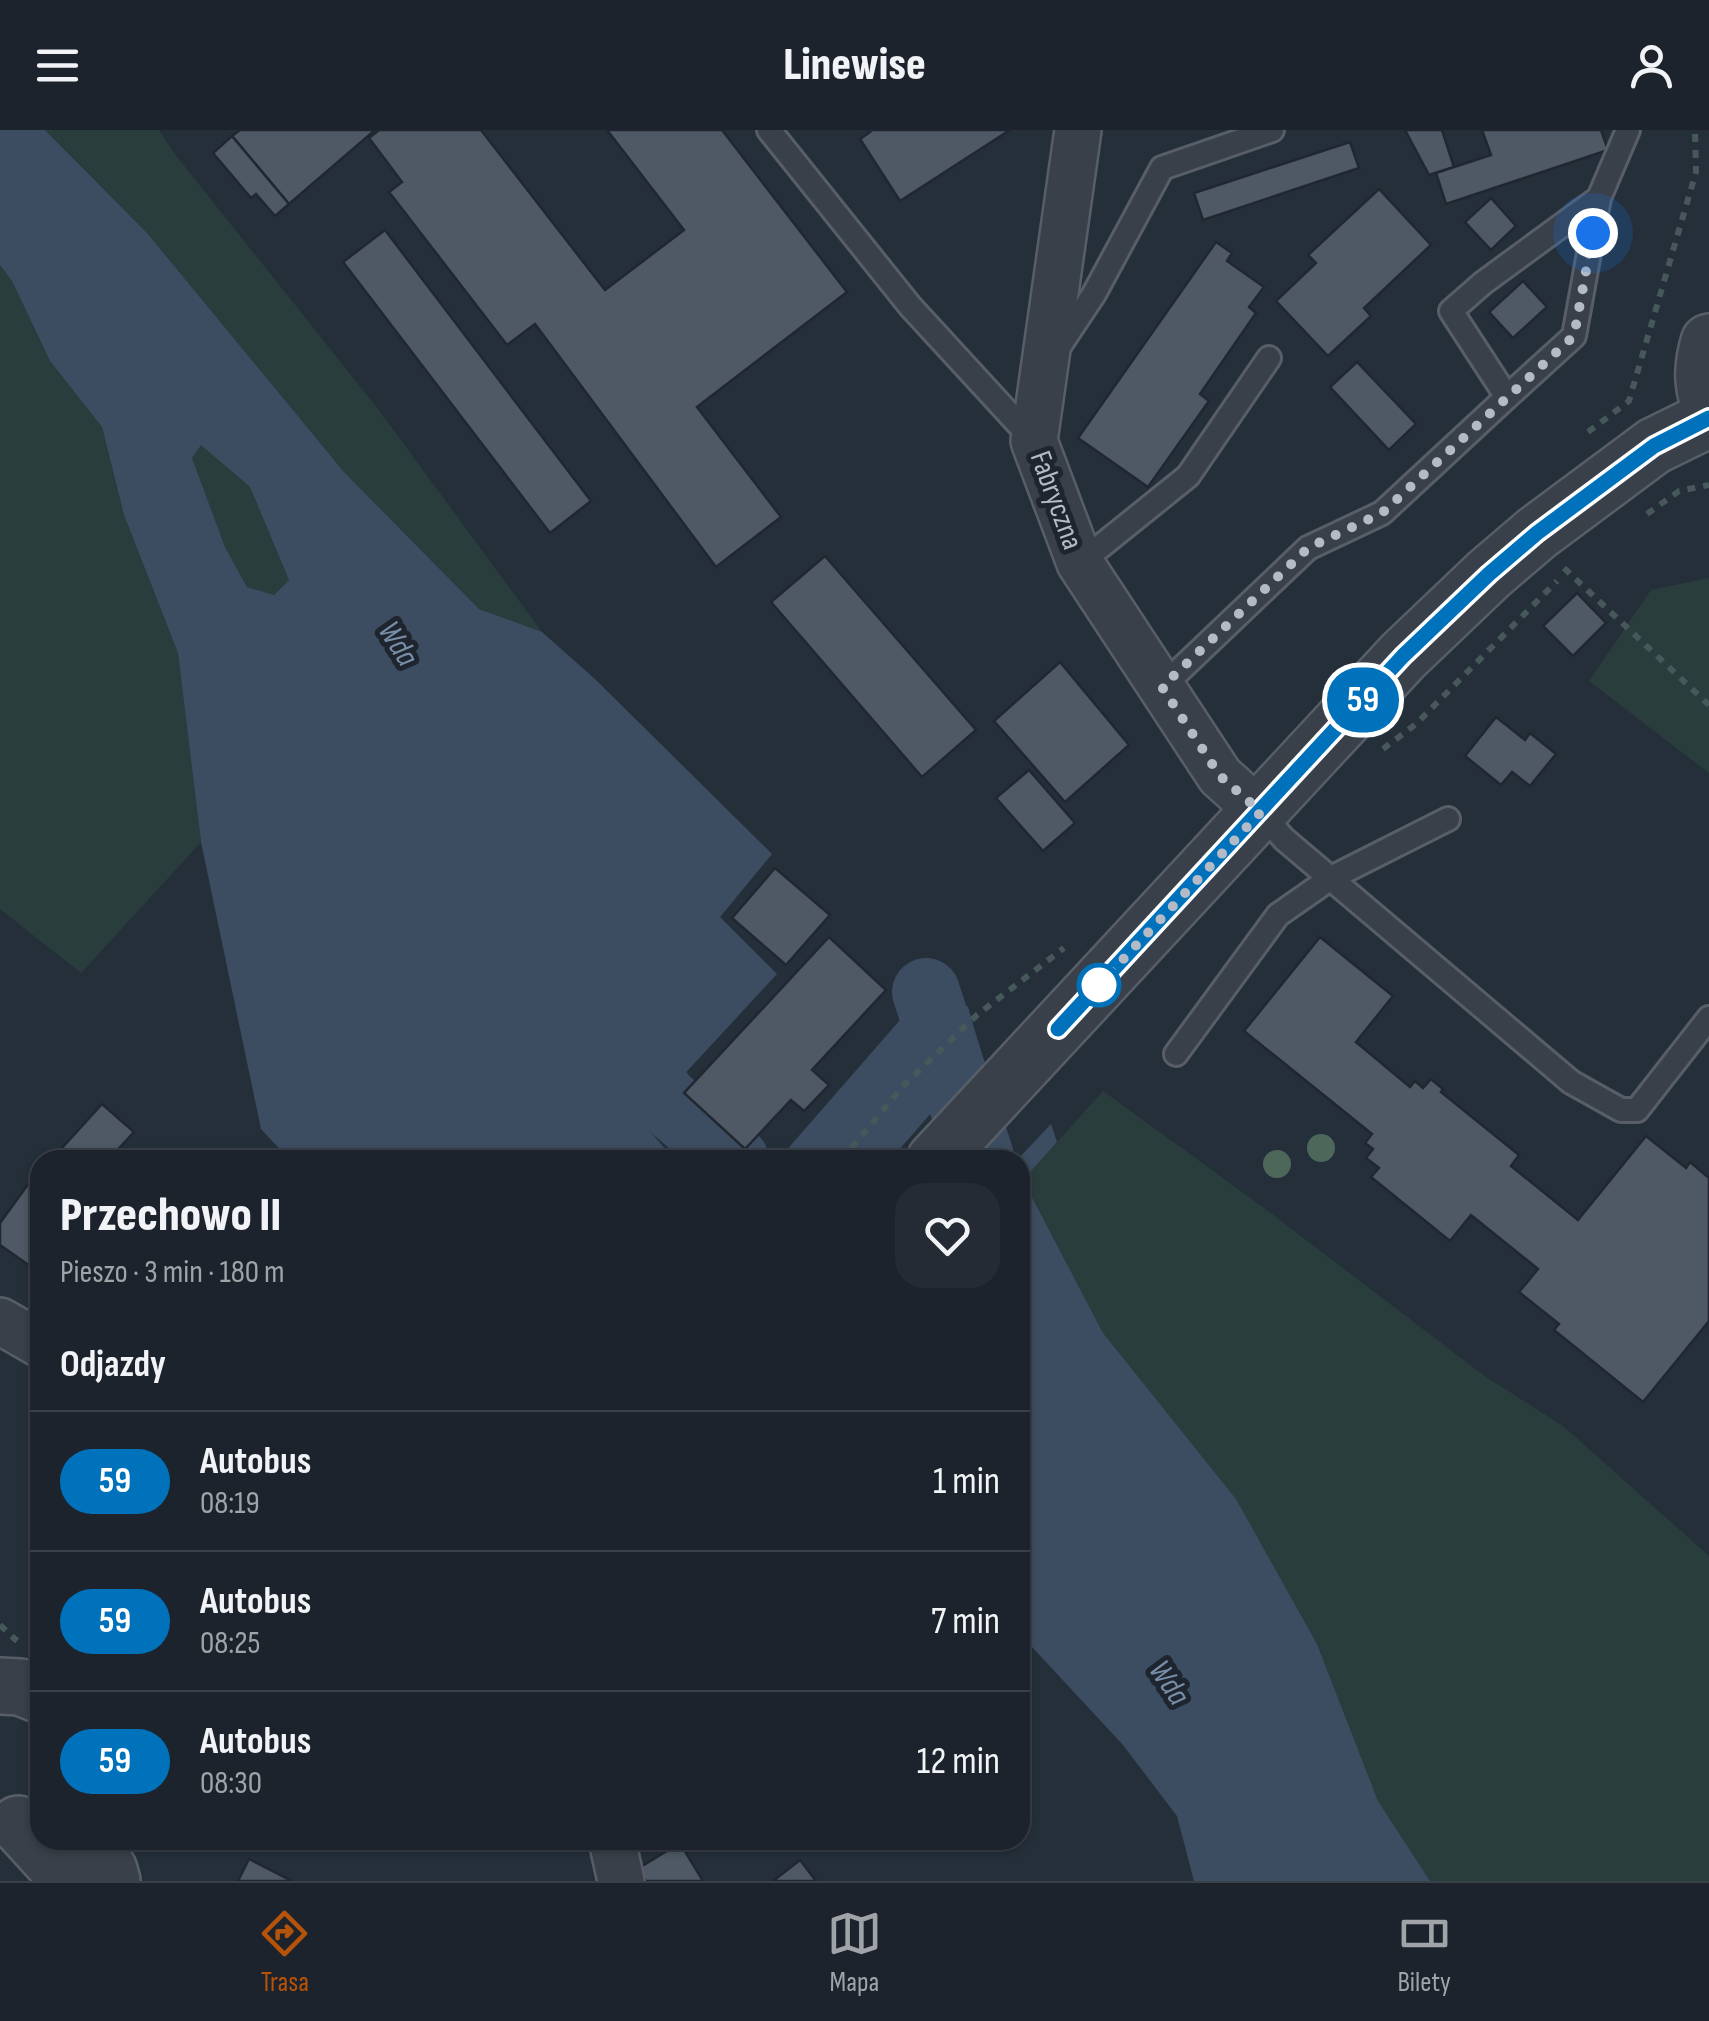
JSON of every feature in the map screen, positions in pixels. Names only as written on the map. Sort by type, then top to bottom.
[{"type":"street","name":"Fabryczna","points":[[1078,130],[1034,440],[1080,563],[1220,776],[1261,812]]},
{"type":"street","points":[[1709,342],[1703,365],[1704,391],[1709,403]]},
{"type":"street","points":[[944,1150],[1403,656],[1489,574],[1562,555],[1654,446],[1709,418]]},
{"type":"street","points":[[0,1321],[30,1338]]},
{"type":"street","points":[[0,1686],[30,1692]]},
{"type":"street","points":[[44,1850],[70,1881]]},
{"type":"street","points":[[95,1850],[112,1881]]},
{"type":"street","points":[[614,1850],[621,1881]]},
{"type":"lane","points":[[768,130],[910,306],[1034,440]]},
{"type":"lane","points":[[1044,367],[1094,294],[1162,168],[1272,130]]},
{"type":"lane","points":[[1162,687],[1308,548],[1382,513],[1574,336],[1600,198],[1628,130]]},
{"type":"lane","points":[[1507,397],[1451,311],[1600,198]]},
{"type":"lane","points":[[1080,563],[1188,476],[1269,358]]},
{"type":"lane","points":[[1261,812],[1284,839],[1571,1082],[1620,1110],[1636,1110],[1709,1018]]},
{"type":"lane","points":[[1176,1054],[1278,915],[1331,878],[1448,819]]},
{"type":"path","points":[[1587,433],[1629,400],[1696,172],[1694,130]]},
{"type":"path","points":[[1631,525],[1679,491],[1709,485]]},
{"type":"path","points":[[1378,754],[1416,724],[1562,555],[1709,704]]},
{"type":"path","points":[[849,1150],[904,1085],[977,1016],[1076,936]]},
{"type":"shaded area","points":[[45,130],[159,130],[378,409],[542,632],[479,609],[344,472],[147,233]]},
{"type":"shaded area","points":[[0,265],[12,281],[50,361],[102,427],[124,515],[178,653],[201,842],[81,973],[0,909]]},
{"type":"shaded area","points":[[201,444],[250,487],[289,580],[274,595],[247,587],[225,547],[192,458]]},
{"type":"shaded area","points":[[1709,578],[1709,773],[1589,681],[1651,590]]},
{"type":"shaded area","points":[[1103,1091],[1486,1377],[1563,1426],[1709,1556],[1709,1881],[1430,1881],[1378,1801],[1317,1644],[1236,1499],[1103,1333],[1030,1193],[1030,1172]]},
{"type":"water","points":[[0,130],[45,130],[147,233],[344,472],[479,609],[542,632],[772,854],[720,917],[777,974],[641,1121],[666,1150],[281,1150],[261,1129],[201,842],[178,653],[124,515],[102,427],[50,361],[12,281],[0,265]],"holes":[[[201,445],[250,487],[289,580],[274,595],[247,587],[225,547],[192,458]]]},
{"type":"water","points":[[934,981],[968,1007],[982,1055],[899,1150],[787,1150]]},
{"type":"water","points":[[1051,1124],[1057,1142],[1030,1172],[1030,1150],[1026,1150]]},
{"type":"water","points":[[1030,1193],[1103,1333],[1236,1499],[1317,1644],[1378,1801],[1430,1881],[1194,1881],[1177,1816],[1123,1745],[1030,1645]]},
{"type":"building","points":[[240,130],[375,130],[289,204],[232,136]]},
{"type":"building","points":[[379,130],[481,130],[605,290],[684,230],[607,130],[722,130],[847,292],[697,407],[781,517],[716,567],[535,324],[507,345],[389,192],[402,182],[369,138]]},
{"type":"building","points":[[868,130],[1010,130],[900,201],[860,139]]},
{"type":"building","points":[[1405,130],[1442,130],[1454,167],[1429,175]]},
{"type":"building","points":[[1482,130],[1601,130],[1608,150],[1446,204],[1436,173],[1491,155]]},
{"type":"building","points":[[232,136],[289,204],[275,216],[256,194],[251,198],[213,153]]},
{"type":"building","points":[[1350,142],[1359,168],[1203,220],[1194,193]]},
{"type":"building","points":[[1379,189],[1431,245],[1364,308],[1371,316],[1328,356],[1276,301],[1316,263],[1308,255]]},
{"type":"building","points":[[1491,198],[1516,226],[1491,250],[1465,222]]},
{"type":"building","points":[[385,230],[591,501],[550,533],[343,262]]},
{"type":"building","points":[[1216,242],[1232,253],[1227,261],[1264,287],[1249,307],[1256,313],[1200,394],[1209,401],[1148,487],[1078,438]]},
{"type":"building","points":[[1523,281],[1547,307],[1513,338],[1489,312]]},
{"type":"building","points":[[1357,362],[1416,424],[1389,450],[1330,387]]},
{"type":"building","points":[[825,556],[976,730],[922,777],[771,602]]},
{"type":"building","points":[[1577,593],[1606,623],[1573,656],[1543,626]]},
{"type":"building","points":[[1060,662],[1129,745],[1065,802],[994,721]]},
{"type":"building","points":[[1496,717],[1525,740],[1530,733],[1556,754],[1530,786],[1512,772],[1501,785],[1465,756]]},
{"type":"building","points":[[1029,770],[1075,823],[1043,851],[996,798]]},
{"type":"building","points":[[775,868],[830,915],[786,965],[732,918]]},
{"type":"building","points":[[829,937],[886,990],[812,1070],[829,1085],[804,1111],[791,1100],[745,1149],[684,1093]]},
{"type":"building","points":[[1320,937],[1393,996],[1356,1042],[1410,1087],[1415,1081],[1423,1088],[1431,1079],[1443,1089],[1441,1092],[1519,1155],[1511,1166],[1578,1220],[1646,1136],[1686,1168],[1690,1162],[1709,1178],[1709,1321],[1643,1402],[1554,1330],[1559,1324],[1519,1292],[1538,1269],[1471,1215],[1450,1241],[1371,1177],[1379,1168],[1366,1158],[1373,1149],[1365,1143],[1372,1134],[1244,1031]]},
{"type":"building","points":[[102,1104],[134,1132],[117,1150],[60,1150]]},
{"type":"building","points":[[30,1184],[30,1266],[0,1245],[0,1223]]},
{"type":"building","points":[[669,1850],[684,1850],[703,1881],[646,1881],[639,1868]]},
{"type":"building","points":[[249,1859],[292,1881],[238,1881]]},
{"type":"building","points":[[800,1860],[816,1881],[773,1881]]},
{"type":"waterway","points":[[926,992],[978,1150]]},
{"type":"waterway","name":"Wda","points":[[611,1026],[664,1099],[723,1150]]},
{"type":"bus line","name":"59","points":[[1058,1029],[1403,656],[1489,574],[1654,446],[1709,418]]},
{"type":"route","points":[[1099,985],[1261,812],[1220,776],[1162,687],[1308,548],[1382,513],[1574,336],[1593,233]]}]
